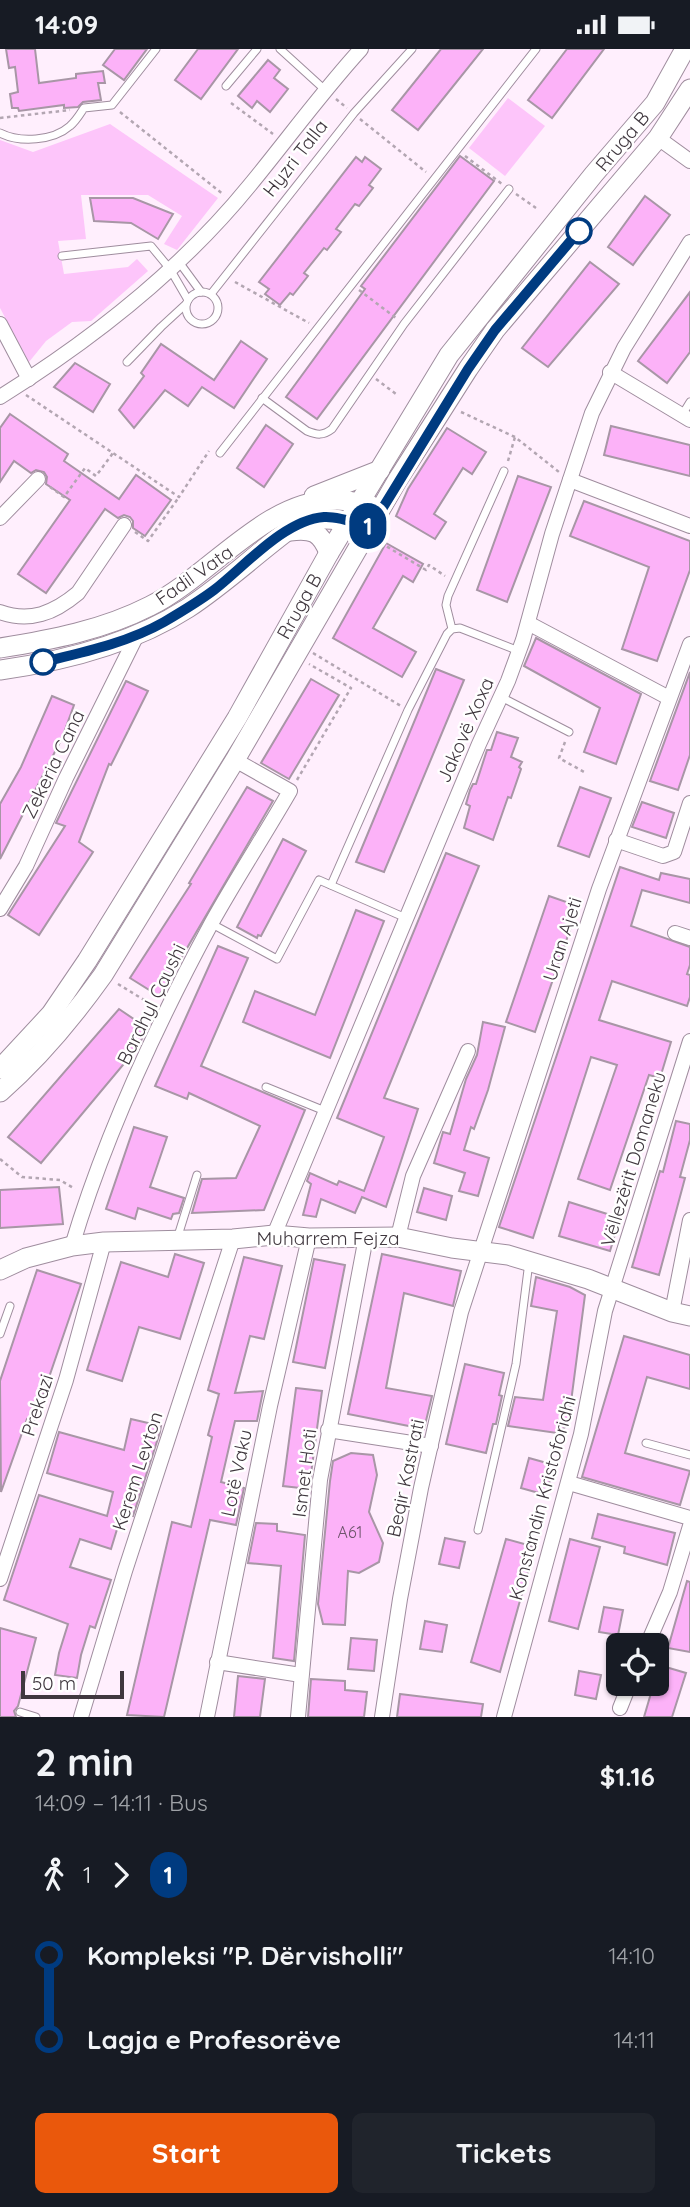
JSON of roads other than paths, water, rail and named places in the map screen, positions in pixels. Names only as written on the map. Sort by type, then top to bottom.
[{"type":"main road","name":"Rruga B","points":[[0,1069],[51,1014],[87,961],[237,717],[328,553],[449,355],[594,174],[655,103],[685,49]]},
{"type":"main road","name":"Rruga B","points":[[0,1092],[48,1044],[103,975],[236,760],[382,508],[495,330],[658,138],[690,89]]},
{"type":"main road","points":[[328,553],[323,539],[312,530],[281,524],[296,502],[380,470]]},
{"type":"main road","name":"Fadil Vata","points":[[0,647],[72,634],[129,616],[152,605],[315,502],[333,500],[382,508]]},
{"type":"main road","name":"Fadil Vata","points":[[0,670],[76,654],[137,635],[197,602],[281,524],[327,517],[348,521],[369,530]]},
{"type":"main road","name":"Muharrem Fejza","points":[[0,1270],[26,1258],[72,1246],[104,1242],[233,1239],[274,1235],[309,1238],[398,1237],[452,1248],[482,1250],[529,1262],[613,1288],[681,1314]]},
{"type":"street","name":"Hyzri Talla","points":[[0,397],[106,324],[174,266],[250,185],[324,89],[361,49]]},
{"type":"street","points":[[658,138],[690,161]]},
{"type":"street","name":"Jakovë Xoxa","points":[[274,1235],[519,651],[552,534],[592,414],[611,372],[690,242]]},
{"type":"street","points":[[0,324],[29,379]]},
{"type":"street","points":[[611,372],[687,412]]},
{"type":"street","points":[[0,518],[38,479]]},
{"type":"street","points":[[570,480],[690,526]]},
{"type":"street","points":[[0,612],[13,616],[36,616],[69,600],[78,593],[124,525]]},
{"type":"street","points":[[528,623],[670,698]]},
{"type":"street","name":"Zekeria Cana","points":[[0,908],[6,888],[26,866],[137,635]]},
{"type":"street","name":"Uran Ajeti","points":[[482,1250],[616,840],[690,645]]},
{"type":"street","name":"Bardhyl Çaushi","points":[[72,1246],[119,1115],[167,1014],[212,923],[290,792],[236,760]]},
{"type":"street","points":[[616,840],[663,856],[670,855],[674,852],[690,803]]},
{"type":"street","points":[[675,933],[690,938]]},
{"type":"street","name":"Vëllezërit Domaneku","points":[[613,1288],[690,1041]]},
{"type":"street","points":[[398,1237],[416,1167],[468,1051]]},
{"type":"street","points":[[681,1314],[690,1220]]},
{"type":"street","name":"Ismet Hoti","points":[[298,1717],[320,1480],[366,1237]]},
{"type":"street","name":"Lotë Vaku","points":[[207,1717],[270,1406],[309,1238]]},
{"type":"street","name":"Kerem Levton","points":[[81,1717],[125,1571],[233,1239]]},
{"type":"street","name":"Prekazi","points":[[0,1579],[66,1380],[104,1242]]},
{"type":"street","name":"Beqir Kastrati","points":[[382,1717],[400,1599],[431,1446],[461,1312],[482,1250]]},
{"type":"street","name":"Konstandin Kristoforidhi","points":[[504,1717],[569,1483],[605,1311],[613,1288]]},
{"type":"street","points":[[328,1430],[431,1446]]},
{"type":"street","points":[[569,1483],[690,1518]]},
{"type":"street","points":[[653,1633],[670,1592],[690,1526]]},
{"type":"street","points":[[217,1663],[301,1675]]},
{"type":"street","points":[[620,1708],[625,1696]]},
{"type":"lane","points":[[0,133],[21,139],[60,134],[72,125],[84,108],[112,105],[156,49]]},
{"type":"lane","points":[[226,86],[257,49]]},
{"type":"lane","name":"Hyzri Talla","points":[[280,49],[324,89]]},
{"type":"lane","name":"Hyzri Talla","points":[[211,294],[354,114],[412,49]]},
{"type":"lane","points":[[220,453],[536,49]]},
{"type":"lane","points":[[262,398],[316,435],[326,434],[332,429],[404,324],[509,189]]},
{"type":"lane","points":[[62,255],[150,246],[201,292]]},
{"type":"lane","points":[[127,362],[187,302],[193,294],[211,294],[218,308],[215,318],[205,323],[191,319],[186,310],[187,302],[174,266]]},
{"type":"lane","points":[[452,629],[446,605],[448,596],[505,471]]},
{"type":"lane","points":[[331,885],[408,710],[447,634],[452,629],[460,628],[519,651]]},
{"type":"lane","points":[[501,697],[569,732]]},
{"type":"lane","points":[[212,923],[277,959],[319,880],[406,918]]},
{"type":"lane","points":[[267,1087],[325,1111]]},
{"type":"lane","points":[[177,1239],[197,1175]]},
{"type":"lane","points":[[478,1530],[516,1364],[529,1262]]},
{"type":"lane","points":[[0,1334],[10,1306]]},
{"type":"lane","points":[[646,1443],[690,1455]]},
{"type":"lane","points":[[20,1712],[36,1717]]}]
